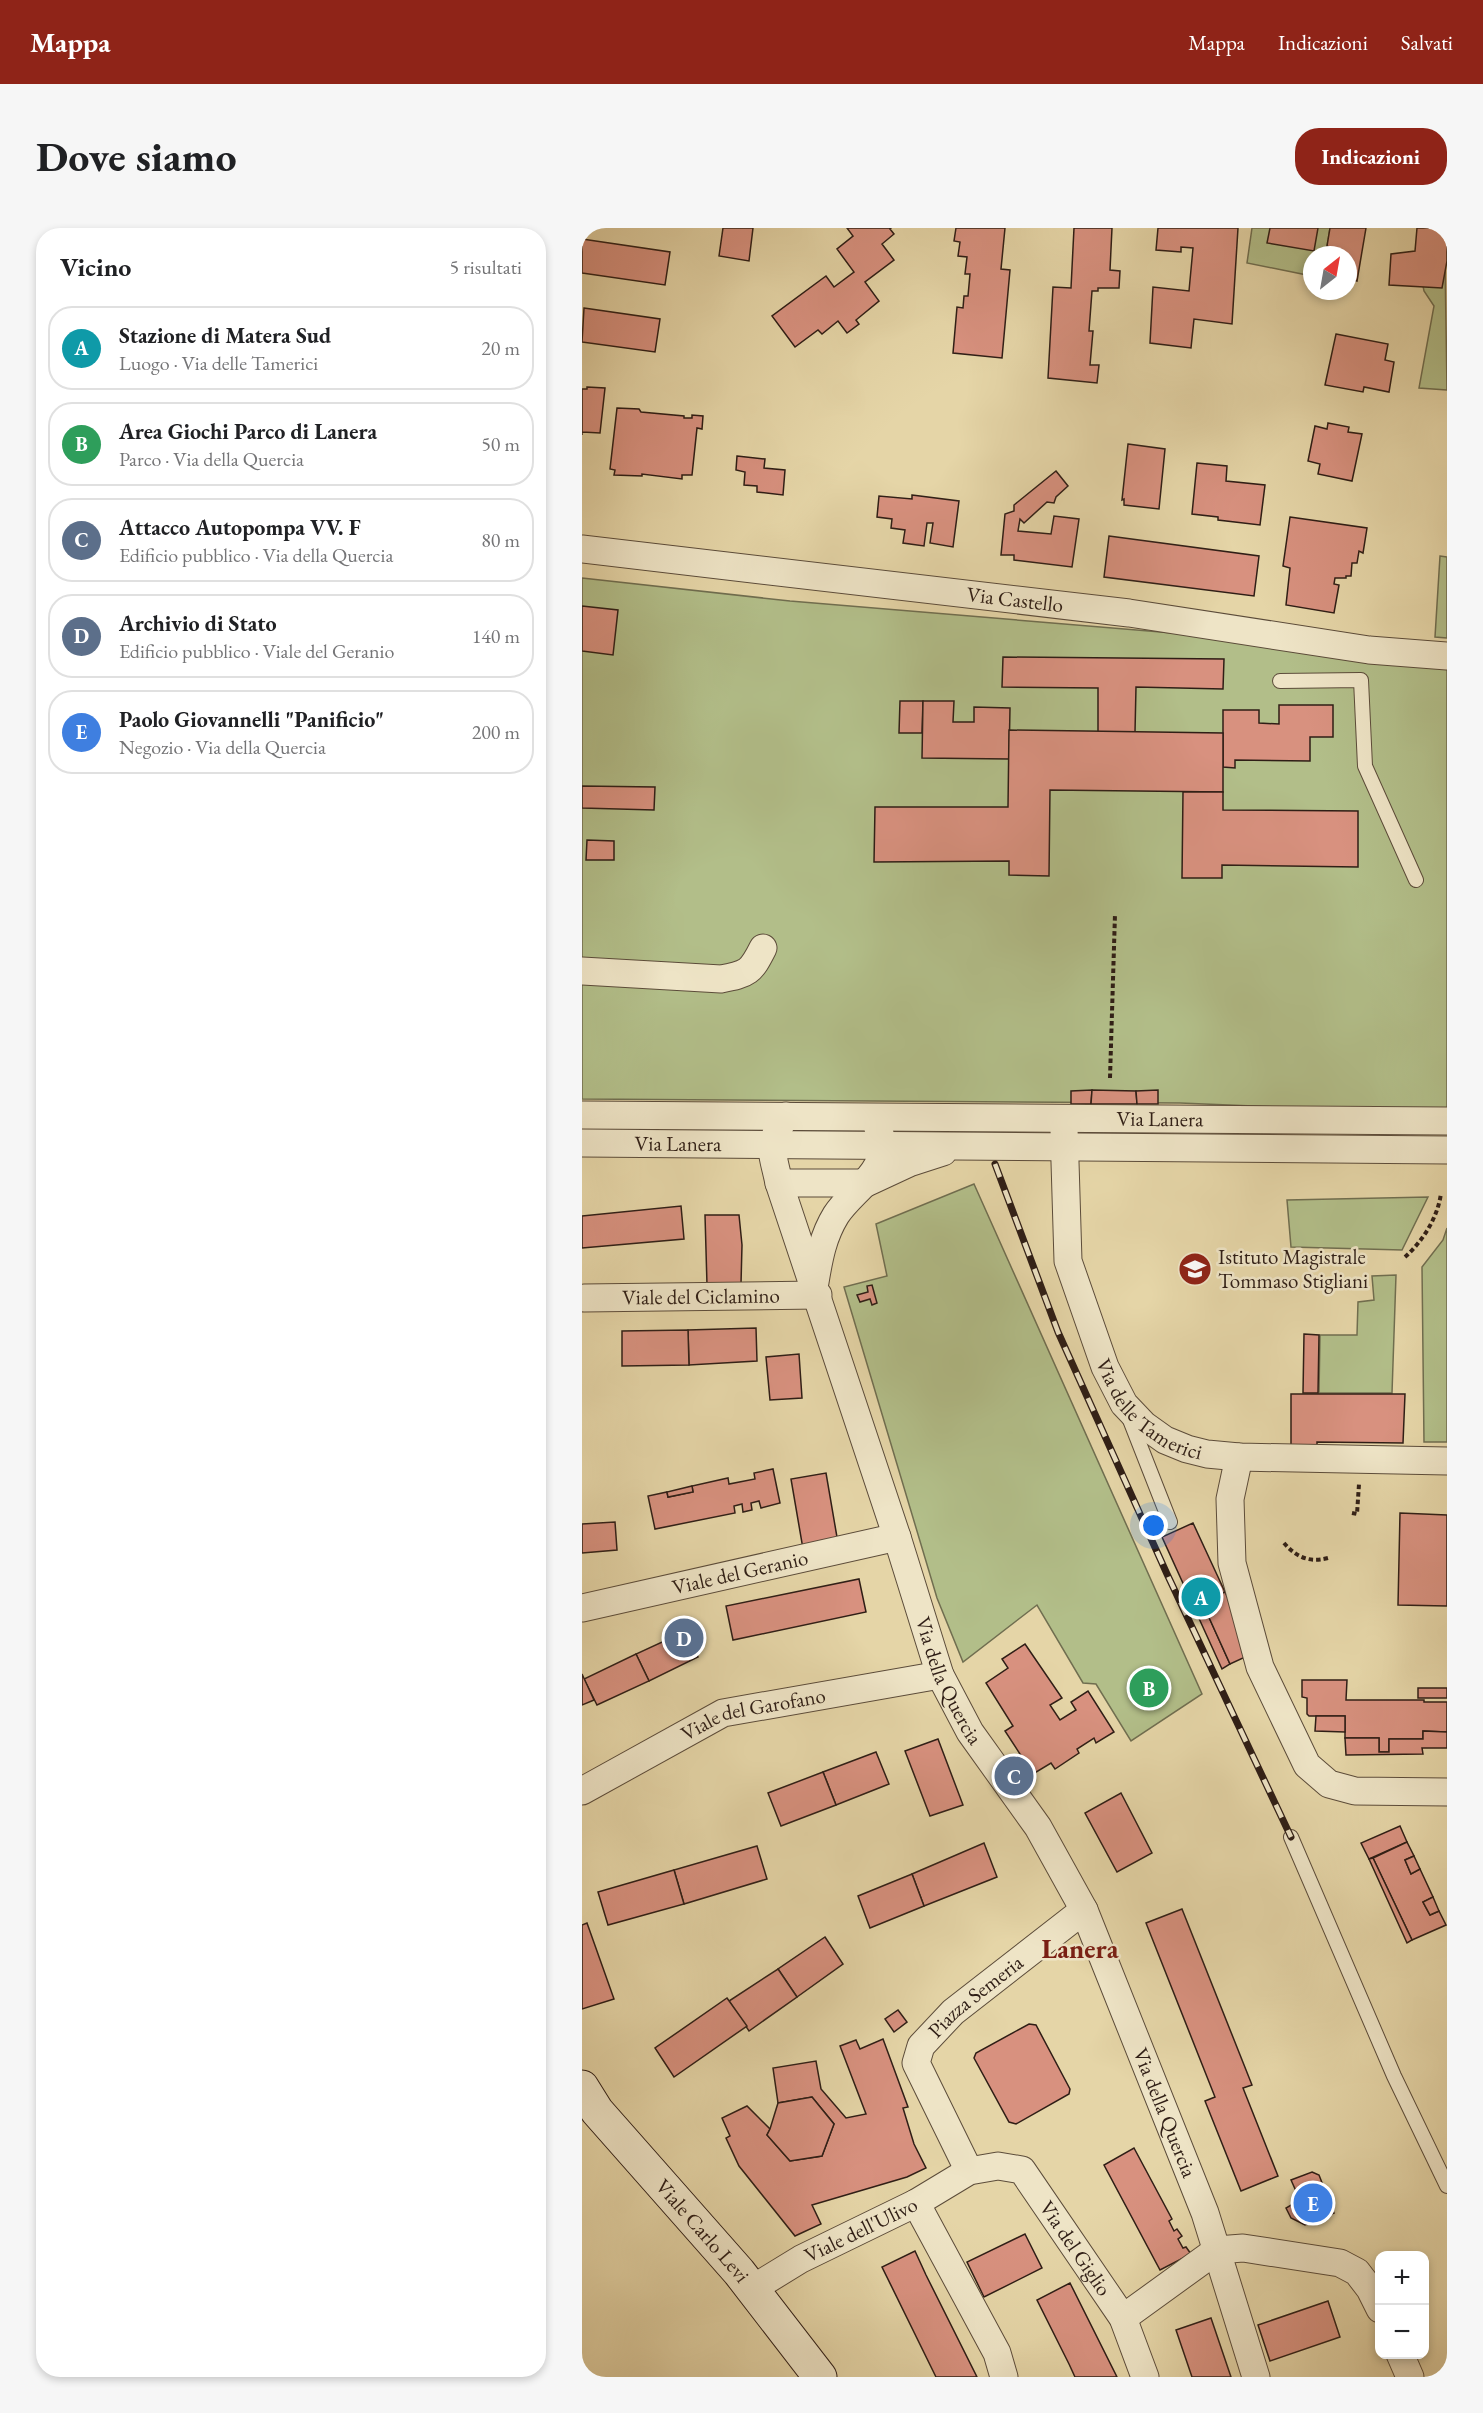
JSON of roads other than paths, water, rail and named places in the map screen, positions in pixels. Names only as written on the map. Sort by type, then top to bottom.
[{"type":"main road","name":"Viale Carlo Levi","points":[[582,2087],[597,2111],[752,2289],[820,2377]]},
{"type":"street","name":"Via Castello","points":[[582,549],[1129,613],[1369,650],[1447,656]]},
{"type":"street","points":[[582,971],[722,979],[743,975],[753,968],[762,948]]},
{"type":"street","name":"Via Lanera","points":[[582,1115],[1447,1121]]},
{"type":"street","points":[[771,1145],[786,1116]]},
{"type":"street","points":[[866,1183],[875,1172],[880,1158],[881,1144],[873,1117]]},
{"type":"street","name":"Via delle Tamerici","points":[[1064,1118],[1068,1261],[1105,1367],[1124,1404],[1144,1425],[1165,1440],[1207,1454],[1239,1457],[1447,1461]]},
{"type":"street","name":"Via Lanera","points":[[582,1143],[1447,1150]]},
{"type":"street","name":"Via della Quercia","points":[[771,1145],[779,1184],[897,1537],[940,1675],[970,1732],[1038,1827],[1084,1910],[1205,2213],[1256,2377]]},
{"type":"street","name":"Via Lanera","points":[[779,1184],[866,1183],[909,1163],[962,1145]]},
{"type":"street","name":"Via della Quercia","points":[[816,1291],[821,1247],[837,1214],[866,1183]]},
{"type":"street","name":"Viale del Ciclamino","points":[[584,1298],[816,1291]]},
{"type":"street","points":[[1239,1457],[1230,1499],[1232,1563],[1260,1667],[1307,1765],[1329,1784],[1355,1791],[1447,1792]]},
{"type":"street","name":"Viale del Geranio","points":[[582,1608],[897,1537]]},
{"type":"street","name":"Viale del Garofano","points":[[582,1791],[723,1713],[940,1675]]},
{"type":"street","name":"Piazza Semeria","points":[[969,2171],[916,2063],[921,2046],[953,2012],[1084,1910]]},
{"type":"street","name":"Via del Giglio","points":[[969,2171],[998,2166],[1022,2170],[1123,2318],[1145,2377]]},
{"type":"street","name":"Viale dell'Ulivo","points":[[752,2289],[801,2259],[916,2202],[969,2171]]},
{"type":"street","points":[[916,2202],[997,2353],[1004,2377]]},
{"type":"street","points":[[1123,2318],[1217,2250],[1244,2248],[1340,2263],[1357,2272],[1370,2289],[1378,2305]]},
{"type":"street","points":[[1402,2359],[1410,2377]]},
{"type":"lane","points":[[1280,681],[1361,680],[1365,766],[1416,880]]},
{"type":"lane","points":[[1124,1404],[1170,1522]]},
{"type":"lane","points":[[1291,1837],[1394,2076],[1447,2186]]},
{"type":"railway","points":[[995,1164],[1058,1332],[1167,1574],[1291,1837]]},
{"type":"place","name":"Istituto Magistrale Tommaso Stigliani","points":[[1195,1269]]},
{"type":"place","name":"Stazione di Matera Sud","points":[[1201,1597]]},
{"type":"place","name":"Archivio di Stato","points":[[684,1638]]},
{"type":"place","name":"Area Giochi Parco di Lanera","points":[[1149,1688]]},
{"type":"place","name":"Attacco Autopompa VV. F","points":[[1014,1776]]},
{"type":"place","name":"Paolo Giovannelli \"Panificio\"","points":[[1313,2203]]},
{"type":"district","name":"Lanera","points":[[1080,1949]]}]
